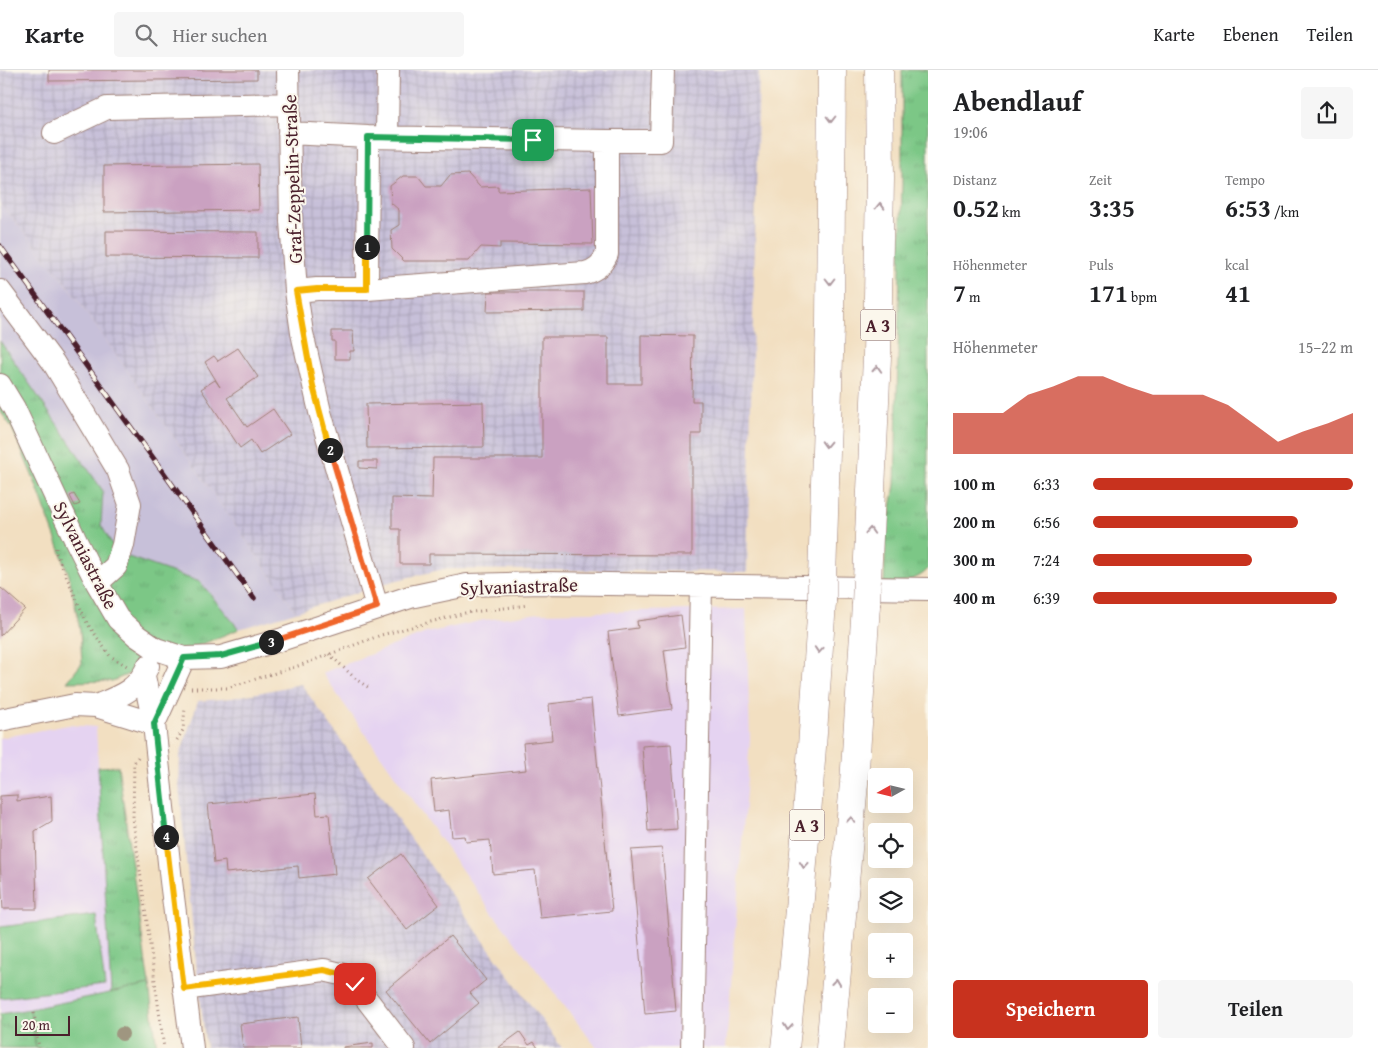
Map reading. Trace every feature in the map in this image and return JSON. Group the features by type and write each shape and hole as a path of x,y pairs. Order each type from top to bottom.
{"highway":[{"name":"A 3","path":"830,1048 851,812 844,590 830,325 832,70"},
{"name":"A 3","path":"785,1048 806,834 844,590 878,347 879,70"}],"street":[{"name":"Graf-Zeppelin-Straße","path":"288,70 291,221 296,291 302,332 320,412 377,607"},
{"path":"367,289 377,137 388,70"},
{"path":"289,133 377,137 607,142 661,141 663,70"},
{"path":"54,133 107,108 289,104"},
{"path":"296,291 367,289 594,271 603,262 607,254 607,142"},
{"path":"0,291 53,362 118,470 130,504 123,546 116,566 97,583"},
{"name":"Sylvaniastraße","path":"0,385 18,417 97,583 118,619 136,636 156,649 184,658 221,656 283,639 410,597 467,585 542,583 701,585 844,590 928,589"},
{"path":"692,1048 701,585"},
{"path":"96,706 124,694 136,686 144,676 156,649"},
{"path":"154,724 184,658"},
{"path":"144,676 154,724 192,1048"},
{"path":"0,720 75,705 96,706 154,724"},
{"path":"184,989 324,970 341,974 355,984 404,1048"}],"path":[{"path":"329,654 357,680 370,689"},
{"path":"34,1013 39,1048"}],"shaded area":[{"path":"0,70 759,70 747,572 444,569 393,581 296,612 65,282 0,203"},
{"path":"0,203 65,282 296,612 239,629 200,582 117,554 101,525 103,491 0,341"},
{"path":"746,609 750,739 726,1048 597,1048 491,911 322,673 426,633 484,620 540,613"},
{"path":"301,684 562,1048 206,1048 179,785 180,755 198,701 232,698"},
{"path":"68,725 96,727 111,993 15,1012 0,1013 0,738"}],"green space":[{"path":"902,70 928,70 928,569 914,579 884,583 886,539 895,484 902,183"},
{"path":"0,341 103,491 101,525 117,553 200,582 239,629 112,681 67,682 82,663 80,630 69,575 35,482 11,426 0,411"},
{"path":"118,766 149,985 111,993 98,767"},
{"path":"96,915 105,986 0,998 0,927"},
{"path":"149,985 157,1048 36,1048 30,1009"},
{"path":"30,1009 36,1048 0,1048 0,1014"}],"building":[{"path":"49,70 257,70 257,79 49,81"},
{"path":"258,164 259,210 104,212 104,166"},
{"path":"468,174 480,187 498,186 498,191 591,188 593,244 500,243 500,248 481,247 469,261 404,261 392,249 391,230 399,225 399,210 391,203 390,186 403,176 418,176 426,186 441,186 450,175"},
{"path":"106,231 258,232 258,258 106,257"},
{"path":"488,292 584,292 584,311 487,312"},
{"path":"332,331 353,331 354,351 350,351 350,359 335,359 335,341 332,341"},
{"path":"641,335 693,336 692,401 701,401 701,434 692,434 692,555 429,554 429,564 400,564 400,529 392,529 392,498 432,499 433,458 542,458 542,337 608,337 608,384 641,384"},
{"path":"238,348 258,377 227,398 247,427 273,409 290,434 260,454 251,440 240,448 201,389 215,380 220,387 205,362 214,356 218,361"},
{"path":"483,402 484,447 367,448 366,404"},
{"path":"359,461 377,461 377,469 359,468"},
{"path":"74,494 80,504 75,506 70,496"},
{"path":"0,589 25,609 0,636"},
{"path":"681,615 685,647 664,650 672,709 619,716 608,632 638,628 637,621"},
{"path":"591,699 612,911 540,918 535,870 493,874 490,840 466,842 465,836 452,837 449,810 434,812 431,780 526,770 523,743 552,740 549,704"},
{"path":"671,744 677,829 648,831 642,746"},
{"path":"315,794 317,815 329,814 335,874 299,878 298,866 226,873 225,861 214,863 208,804"},
{"path":"17,795 17,801 51,796 52,821 35,831 37,909 3,909 0,862 0,796"},
{"path":"662,848 676,1011 645,1014 631,850"},
{"path":"401,854 439,905 407,930 368,879"},
{"path":"450,936 486,980 470,993 479,1003 430,1044 386,990"},
{"path":"298,1017 301,1048 243,1048 240,1024"},
{"path":"520,1032 529,1045 534,1042 538,1048 498,1048"},
{"path":"373,1043 373,1048 343,1048 343,1047"}],"railway":[{"path":"0,246 254,598"}],"route":[{"path":"355,984 341,974 324,970 184,989 154,724 184,658 221,656 283,639 377,607 313,386 296,291 367,289 368,137 533,140"}]}
